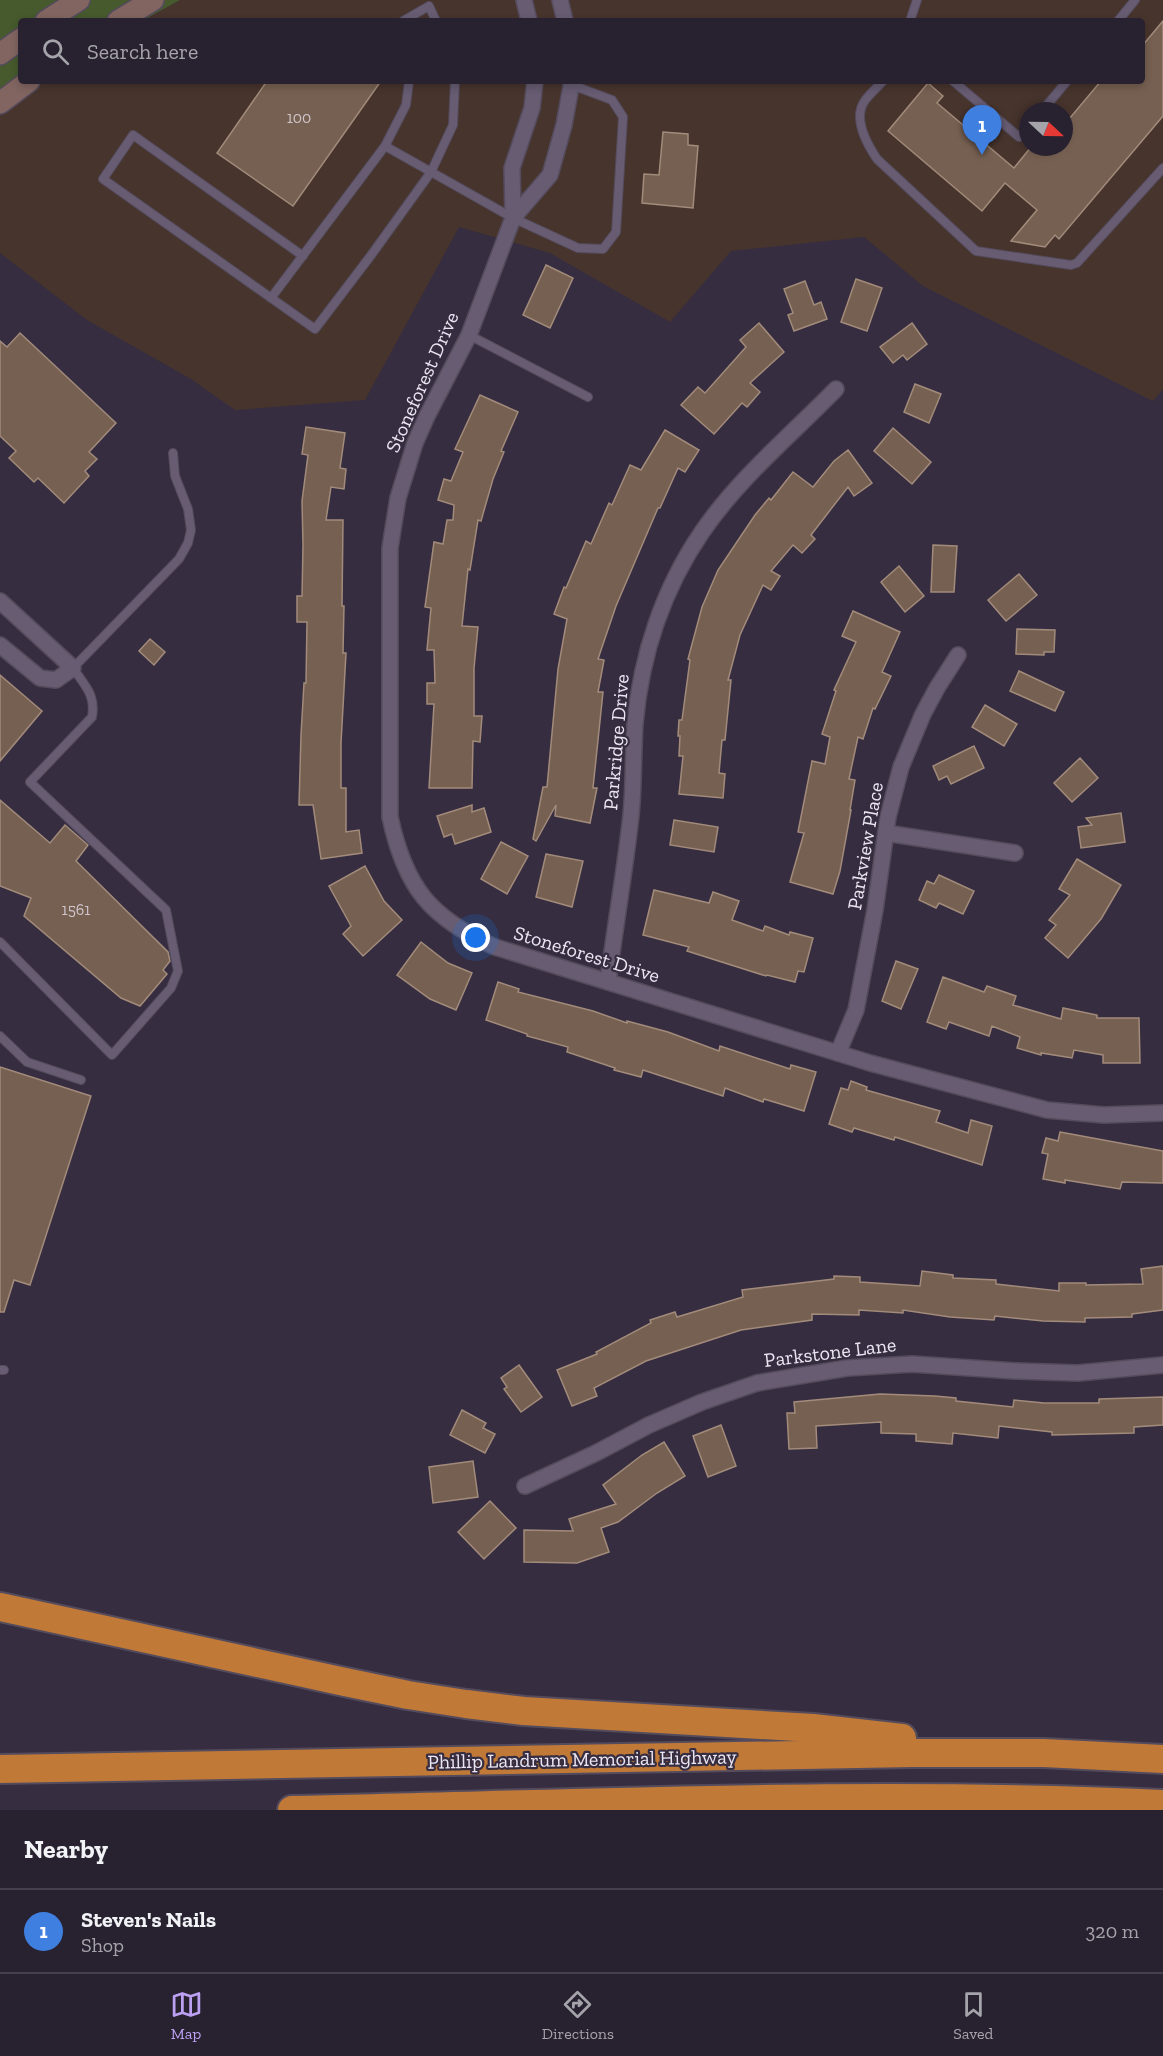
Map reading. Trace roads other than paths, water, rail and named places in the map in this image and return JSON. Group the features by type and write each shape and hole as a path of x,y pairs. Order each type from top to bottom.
{"highway":[{"path":"0,1607 355,1684 466,1704 524,1711 813,1728 1044,1753"},
{"name":"Phillip Landrum Memorial Highway","path":"0,1769 783,1755 1044,1753 1163,1759"},
{"path":"292,1810 784,1799 1060,1799 1163,1804"}],"main road":[{"path":"51,18 79,0"},
{"path":"123,18 153,0"},
{"path":"0,54 18,41"},
{"path":"0,103 24,84"}],"street":[{"path":"524,0 528,18"},
{"path":"560,0 564,18"},
{"name":"Stoneforest Drive","path":"513,218 512,168 532,108 535,84"},
{"name":"Stoneforest Drive","path":"572,84 550,175 513,218 469,335 427,416 398,498 390,548 390,817 407,872 422,896 442,917 466,934 495,947 838,1053 1047,1110 1104,1115 1163,1113"},
{"name":"Parkridge Drive","path":"608,982 632,812 638,693 651,637 661,610 686,558 718,510 756,467 836,390"},
{"path":"0,601 73,668 56,680 40,678 0,645"},
{"name":"Parkview Place","path":"838,1053 856,1010 875,910 886,833 902,767 911,740 936,688 958,655"},
{"path":"886,833 1015,853"},
{"name":"Parkstone Lane","path":"525,1486 649,1425 702,1402 757,1383 847,1368 912,1364 1078,1373 1163,1365"}],"lane":[{"path":"911,18 917,0"},
{"path":"1121,18 1136,0"},
{"path":"408,18 429,6 435,18"},
{"path":"271,298 386,146 406,105 409,84"},
{"path":"303,256 133,135 103,179 315,329 431,172 453,124 455,84"},
{"path":"386,146 513,218 578,248 603,249 616,232 623,117 612,100 574,84"},
{"path":"880,84 863,103 861,127 867,143 877,159 976,251 1071,265 1077,263 1163,168"},
{"path":"957,84 1019,137"},
{"path":"1050,102 1064,84"},
{"path":"469,335 588,397"},
{"path":"0,942 112,1055 171,988 178,971 166,910 30,782 92,717 93,696 73,668 179,559 188,543 191,530 188,509 175,477 172,453"},
{"path":"0,1036 27,1062 81,1080"}],"place":[{"name":"Steven's Nails","path":"982,155"}]}
